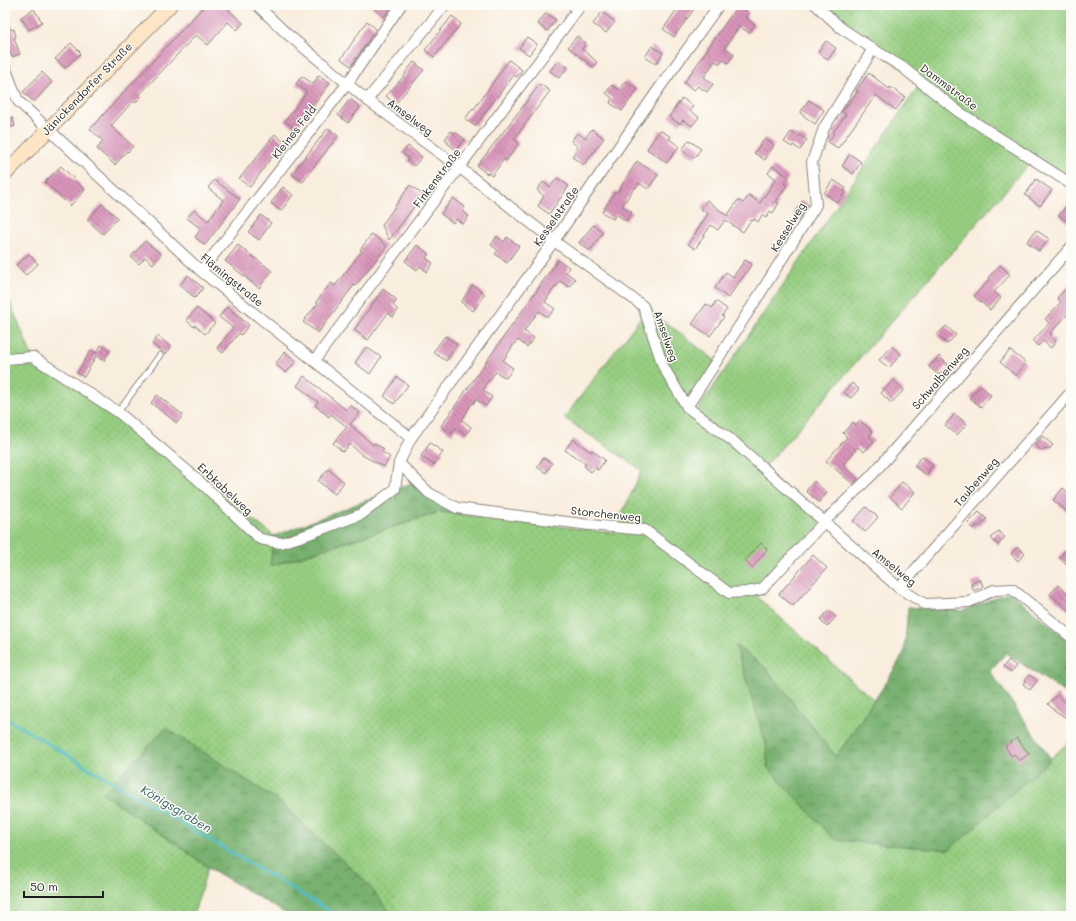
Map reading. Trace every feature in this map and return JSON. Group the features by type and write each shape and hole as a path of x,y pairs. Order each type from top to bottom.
{"main road":[{"name":"Jänickendorfer Straße","path":"5,174 170,5"}],"street":[{"name":"Amselweg","path":"257,5 286,33 367,100 643,306 663,366 687,406 734,442 898,588 925,604 969,602 994,590 1012,589 1071,637"},
{"name":"Kleines Feld","path":"201,271 347,84 401,5"},
{"path":"367,100 445,5"},
{"name":"Kesselstraße","path":"411,438 554,241 660,87 719,5"},
{"name":"Dammstraße","path":"816,5 841,28 902,67 959,112 1071,184"},
{"name":"Finkenstraße","path":"314,361 460,168 576,7"},
{"name":"Kesselweg","path":"687,406 816,205 812,162 824,128 873,49"},
{"name":"Flämingstraße","path":"5,67 18,101 201,271 411,438"},
{"name":"Schwalbenweg","path":"824,522 872,475 1071,246"},
{"name":"Erbkabelweg","path":"5,359 33,357 118,412 196,478 260,539 281,543 362,514 395,489 399,463 411,438"},
{"name":"Taubenweg","path":"898,588 1071,392"},
{"name":"Storchenweg","path":"399,463 429,493 457,508 590,525 645,530 729,593 748,592 762,589 824,522"}],"lane":[{"path":"118,412 160,355"}],"green space":[{"path":"820,5 1071,5 1071,183 1034,158 763,469 822,521 757,597 874,700 836,757 766,668 736,647 767,744 768,768 949,850 1071,740 1071,916 392,916 367,883 276,799 103,793 208,867 193,916 5,916 5,293 34,361 120,416 274,536 271,566 440,512 613,533 642,470 564,418 648,308 717,362 692,406 697,411 922,81 873,49"},
{"path":"419,480 461,514 440,512 270,566 274,536"},
{"path":"1010,592 1071,643 1071,697 1006,653 990,671 1051,759 949,850 835,840 768,768 766,744 736,646 766,668 836,757 884,686 904,653 908,607 962,611"},
{"path":"166,728 276,799 367,883 393,916 290,916 208,867 103,793"}],"building":[{"path":"205,5 233,5 229,10 243,23 237,30 228,22 208,45 196,35 139,95 141,97 135,103 133,101 111,126 133,146 115,165 97,149 103,141 90,129"},
{"path":"370,5 392,5 384,17"},
{"path":"680,5 697,5 674,37 663,29"},
{"path":"738,5 749,13 746,18 755,24 749,33 739,26 725,48 734,54 728,63 723,59 720,64 715,61 704,77 713,84 707,92 698,86 694,90 684,83"},
{"path":"34,9 42,22 29,30 21,17"},
{"path":"602,12 615,22 606,33 593,24"},
{"path":"546,13 556,20 547,31 538,24"},
{"path":"452,16 461,24 434,57 425,50"},
{"path":"5,17 11,30 14,29 16,37 14,38 20,54 12,57 5,41"},
{"path":"367,21 376,29 351,66 341,59"},
{"path":"577,36 586,43 582,49 597,62 593,67 568,47"},
{"path":"527,37 537,44 529,55 519,48"},
{"path":"826,41 836,48 828,60 818,52"},
{"path":"71,43 81,53 65,68 55,59"},
{"path":"652,46 663,53 656,64 645,57"},
{"path":"509,60 522,70 517,77 514,75 475,126 465,119 473,108 474,109"},
{"path":"558,60 568,67 559,78 550,71"},
{"path":"414,62 424,70 395,104 386,96 406,74 405,73"},
{"path":"42,72 52,82 34,102 23,92"},
{"path":"869,73 889,89 890,87 905,97 896,110 876,95 838,148 828,142 846,114 842,112 858,91 856,90"},
{"path":"319,75 330,83 296,129 285,121 307,92 296,84 302,76 313,84"},
{"path":"625,81 638,89 622,111 610,103 612,98 606,93 612,85 619,90"},
{"path":"540,84 550,91 514,139 519,143 506,161 504,159 492,176 488,173 487,174 477,166"},
{"path":"682,98 693,106 690,111 699,117 692,126 683,120 680,124 669,117"},
{"path":"350,99 360,107 348,123 338,115"},
{"path":"809,100 824,110 815,124 800,113"},
{"path":"12,117 15,126 5,129 5,120"},
{"path":"328,128 338,136 303,182 292,174"},
{"path":"592,129 604,138 584,165 572,157 578,147 571,141 577,133 585,138"},
{"path":"660,130 671,137 669,139 679,146 667,163 647,149"},
{"path":"451,131 465,139 456,150 447,143 448,141 445,139"},
{"path":"791,132 799,137 800,135 807,140 800,150 793,145 792,147 784,142"},
{"path":"275,134 284,142 250,187 239,179"},
{"path":"765,138 774,145 765,160 754,153"},
{"path":"689,140 701,149 694,158 682,150"},
{"path":"408,146 422,157 414,166 407,161 409,159 402,153"},
{"path":"850,154 861,162 853,174 842,166"},
{"path":"637,161 658,175 648,189 639,183 636,188 635,187 622,206 632,212 626,221 616,214 613,219 602,212 615,192 617,193"},
{"path":"61,166 85,190 70,206 45,182"},
{"path":"773,166 789,177 784,184 787,185 776,202 779,203 773,213 770,211 766,218 762,215 758,222 754,219 753,221 751,220 743,232 725,220 718,230 711,225 695,249 688,244 708,214 701,209 707,200 727,216 738,200 743,203 749,195 760,203 776,179 768,173"},
{"path":"557,178 569,186 549,214 538,206 544,196 537,190 543,182 550,187"},
{"path":"1036,179 1052,190 1040,206 1025,195"},
{"path":"214,180 240,199 205,245 195,237 201,229 187,218 194,210 208,221 223,200 208,188"},
{"path":"833,180 846,188 838,203 824,193"},
{"path":"410,185 423,195 389,240 382,225"},
{"path":"283,187 293,195 281,211 271,203"},
{"path":"453,198 465,207 462,211 469,216 463,224 456,219 453,223 441,214"},
{"path":"1071,200 1071,225 1059,215"},
{"path":"802,201 808,205 801,217 794,213"},
{"path":"102,204 118,218 103,234 87,220"},
{"path":"261,215 271,223 259,240 248,232"},
{"path":"593,225 603,232 590,251 579,243"},
{"path":"1036,230 1049,239 1039,251 1027,242"},
{"path":"372,234 387,246 355,286 354,285 318,333 303,322 331,283 335,286 362,251 360,250"},
{"path":"497,236 504,242 507,237 519,246 507,263 495,254 498,250 491,245"},
{"path":"145,241 161,254 153,264 145,257 139,264 131,257"},
{"path":"238,245 272,271 259,288 225,261"},
{"path":"417,245 429,254 426,258 433,263 427,272 420,266 417,270 405,261"},
{"path":"29,254 38,264 26,275 16,265"},
{"path":"558,260 569,267 566,272 575,279 569,287 560,281 552,291 545,302 555,309 548,317 539,311 535,316 524,331 534,338 527,347 518,340 514,344 503,361 513,368 506,378 496,372 485,385 486,386 483,390 492,397 486,406 476,399 473,404 472,403 462,420 471,427 466,435 455,428 452,434 441,426"},
{"path":"745,260 752,264 728,298 715,288 726,272 733,277"},
{"path":"1000,265 1010,275 994,292 1001,298 990,310 974,296 990,279 988,278"},
{"path":"188,275 203,288 195,298 180,285"},
{"path":"1071,283 1071,311 1050,333 1052,334 1050,336 1056,341 1051,348 1043,341 1038,346 1033,341 1049,323 1045,319 1061,302 1057,298"},
{"path":"473,285 485,294 473,311 461,302"},
{"path":"383,289 397,300 393,305 398,310 393,317 388,313 368,340 354,330"},
{"path":"716,301 727,309 722,316 724,317 710,336 692,324 706,304 712,308"},
{"path":"227,307 249,325 241,335 239,333 223,353 217,348 233,328 219,317"},
{"path":"197,308 215,323 205,334 195,325 194,327 186,320"},
{"path":"946,326 956,335 947,344 937,335"},
{"path":"158,336 171,347 165,354 152,344"},
{"path":"445,336 457,344 446,361 433,352"},
{"path":"101,345 110,350 104,361 96,356 84,377 77,373 91,350 96,353"},
{"path":"891,346 901,354 889,368 879,360"},
{"path":"366,347 381,357 370,374 355,363"},
{"path":"1010,350 1026,363 1016,376 1000,362"},
{"path":"285,352 296,361 286,373 275,364"},
{"path":"939,356 948,365 939,375 929,367"},
{"path":"304,376 346,410 350,405 360,413 350,424 373,445 374,443 384,449 382,452 390,457 384,467 362,455 350,444 343,452 333,443 347,427 331,414 329,417 315,405 318,402 297,386"},
{"path":"397,377 408,385 394,404 384,396"},
{"path":"893,380 904,390 891,403 881,393"},
{"path":"852,383 859,389 851,398 844,392"},
{"path":"980,385 991,395 981,407 970,398"},
{"path":"157,395 183,415 177,423 151,403"},
{"path":"955,414 967,424 957,435 945,425"},
{"path":"860,421 873,432 869,436 874,441 864,452 858,447 843,465 858,479 853,484 826,461 847,437 843,433 853,422 856,425"},
{"path":"1042,436 1053,445 1049,449 1041,450 1035,445"},
{"path":"573,439 591,452 592,450 605,460 598,470 595,468 591,472 584,466 586,464 565,450"},
{"path":"430,443 443,452 434,465 421,456"},
{"path":"922,456 933,465 926,475 914,466"},
{"path":"543,458 552,463 546,473 537,467"},
{"path":"328,469 344,482 335,494 318,481"},
{"path":"814,481 827,493 819,502 806,491"},
{"path":"902,482 915,492 902,508 890,497"},
{"path":"1063,488 1071,495 1071,505 1066,511 1053,500"},
{"path":"866,507 878,517 865,532 853,521"},
{"path":"979,512 987,519 979,527 977,525 974,529 968,523"},
{"path":"998,531 1005,537 998,545 991,538"},
{"path":"761,543 767,549 752,568 745,561"},
{"path":"1018,547 1025,554 1018,561 1011,554"},
{"path":"1065,550 1071,555 1066,564 1059,558"},
{"path":"813,555 827,568 793,606 779,594"},
{"path":"980,579 983,586 974,591 971,584"},
{"path":"1058,585 1071,597 1071,613 1050,594"},
{"path":"829,610 836,617 827,627 820,620"},
{"path":"1009,660 1016,666 1011,673 1003,667"},
{"path":"1029,675 1037,681 1030,690 1023,684"},
{"path":"1057,695 1071,708 1071,721 1054,710 1048,704"},
{"path":"1017,738 1029,754 1019,761 1014,754 1011,756 1005,746"}],"waterway":[{"name":"Königsgraben","path":"5,718 338,916"}]}
